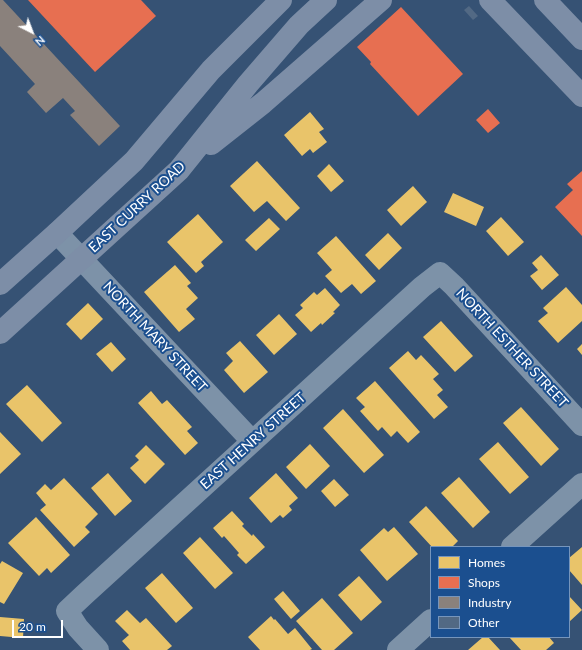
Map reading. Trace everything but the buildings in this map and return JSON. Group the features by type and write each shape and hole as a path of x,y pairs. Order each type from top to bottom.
{"main road":[{"path":"0,284 134,161 211,70 281,0"},
{"name":"EAST CURRY ROAD","path":"0,333 179,170 248,84 299,25 326,0"},
{"path":"179,170 263,103 381,0"},
{"path":"490,0 582,96"},
{"path":"546,0 582,39"}],"street":[{"name":"NORTH MARY STREET","path":"57,233 252,441"},
{"name":"EAST HENRY STREET","path":"98,650 78,628 67,611 422,287 440,274"},
{"name":"NORTH ESTHER STREET","path":"440,274 454,286 582,425"},
{"path":"513,546 582,484"},
{"path":"398,650 430,621"}]}
